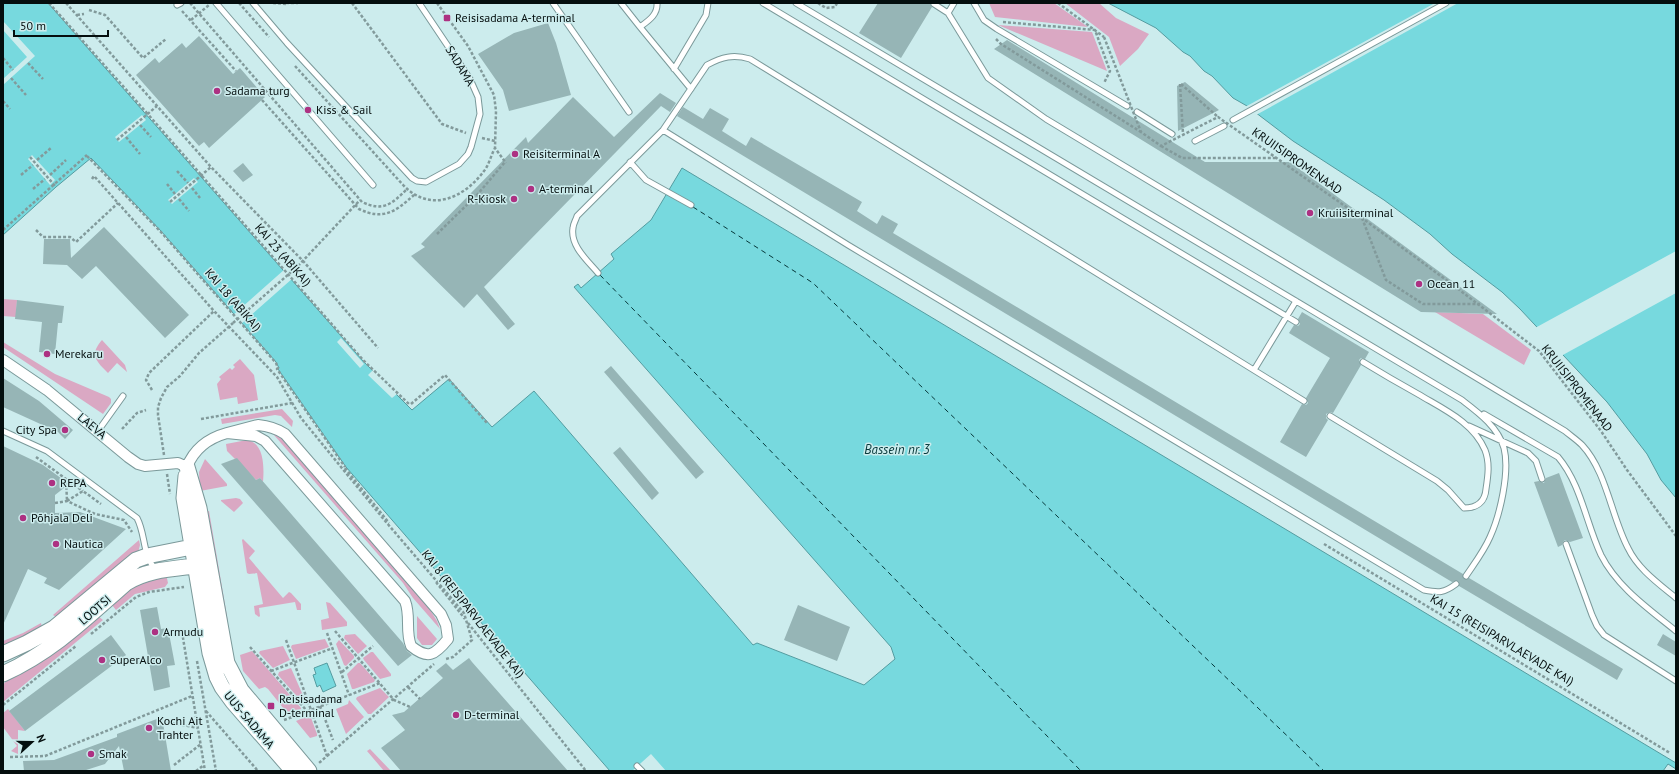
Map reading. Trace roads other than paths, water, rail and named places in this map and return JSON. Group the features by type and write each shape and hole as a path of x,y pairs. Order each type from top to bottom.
{"street":[{"name":"LAEVA","path":"3,360 47,390 138,464 145,466 178,463 187,467"},
{"path":"187,467 196,450 220,435 227,433 258,425 277,428 285,434 441,614 448,634 448,639 444,644 435,652 428,655 420,653 411,646 408,632 408,610 405,601 265,441 251,435 227,433"},
{"name":"UUS-SADAMA","path":"187,467 184,498 195,566 202,598 210,653 217,678 233,702 293,771"},
{"name":"UUS-SADAMA","path":"187,467 196,496 218,630 227,663 241,690 314,767"},
{"name":"LOOTSI","path":"3,654 54,628 136,560 147,556 192,547"},
{"path":"192,547 206,554 195,566"},
{"name":"LOOTSI","path":"3,674 26,663 61,640 126,583 142,575 157,571 195,566"}],"lane":[{"path":"216,3 373,185"},
{"path":"253,3 384,148"},
{"name":"SADAMA","path":"253,3 292,48 412,178 417,181 426,182 459,164 468,154 475,136 480,114 478,97 463,67 419,3"},
{"path":"553,3 629,112"},
{"path":"621,3 691,89"},
{"path":"640,27 652,18 658,9 657,3"},
{"path":"674,69 706,15 708,3"},
{"path":"763,3 1296,322"},
{"path":"796,3 1473,408 1558,457 1567,467 1574,481 1601,554 1609,568 1619,582 1676,631"},
{"path":"948,13 954,3"},
{"path":"974,3 984,20 1127,106"},
{"path":"1233,120 1446,3"},
{"path":"934,4 948,13 988,78 1046,118 1565,431 1582,445 1596,466 1627,547 1635,560 1649,575 1676,598"},
{"path":"598,273 581,254 574,241 572,228 577,216 663,130 707,65 718,59 729,56 740,56 750,59 1304,401"},
{"path":"1137,112 1172,134"},
{"path":"1195,141 1224,126"},
{"path":"663,130 848,245 1424,590 1438,593 1448,590 1456,584"},
{"path":"630,162 646,180 691,205"},
{"path":"1254,370 1296,301"},
{"path":"1363,362 1451,414 1465,424 1528,453 1536,461 1542,480"},
{"path":"98,431 123,396"},
{"path":"1466,576 1490,537 1498,514 1505,476 1504,447 1493,427 1473,408"},
{"path":"1330,416 1437,480 1464,508 1472,508 1480,504 1486,494 1488,460 1481,442 1465,424"},
{"path":"3,431 47,451 137,518 140,524 150,564 157,571"},
{"path":"1566,544 1597,626 1604,634 1676,681"},
{"path":"202,598 206,603 210,617"},
{"path":"638,766 642,771"}],"water":[{"name":"Bassein nr. 3","path":"3,3 48,3 363,361 412,410 449,379 492,427 534,391 753,645 757,643 864,685 895,659 891,647 574,287 578,284 581,288 614,259 611,254 651,220 682,168 1676,763 1676,769 1668,764 1663,771 610,771 346,467 278,369 279,368 276,362 161,231 91,158 56,187 3,235"},
{"path":"1108,3 1676,3 1676,498 1661,480 1647,454 1607,402 1520,309 1502,292 1452,254 1430,234 1384,200 1293,141 1247,106 1233,98 1190,56 1183,52 1156,28"},
{"path":"327,663 336,686 323,692 320,685 317,687 313,675 316,674 314,668"}],"place":[{"name":"Reisisadama A-terminal","path":"447,18"},
{"name":"Sadama turg","path":"217,91"},
{"name":"Kiss & Sail","path":"308,110"},
{"name":"Reisiterminal A","path":"515,154"},
{"name":"A-terminal","path":"531,189"},
{"name":"R-Kiosk","path":"514,199"},
{"name":"Kruiisiterminal","path":"1310,213"},
{"name":"Ocean 11","path":"1419,284"},
{"name":"Merekaru","path":"47,354"},
{"name":"City Spa","path":"65,430"},
{"name":"REPA","path":"52,483"},
{"name":"Põhjala Deli","path":"23,518"},
{"name":"Nautica","path":"56,544"},
{"name":"Armudu","path":"155,632"},
{"name":"SuperAlco","path":"102,660"},
{"name":"Reisisadama D-terminal","path":"271,706"},
{"name":"D-terminal","path":"456,715"},
{"name":"Kochi Ait Trahter","path":"149,728"},
{"name":"Smak","path":"91,754"}]}
